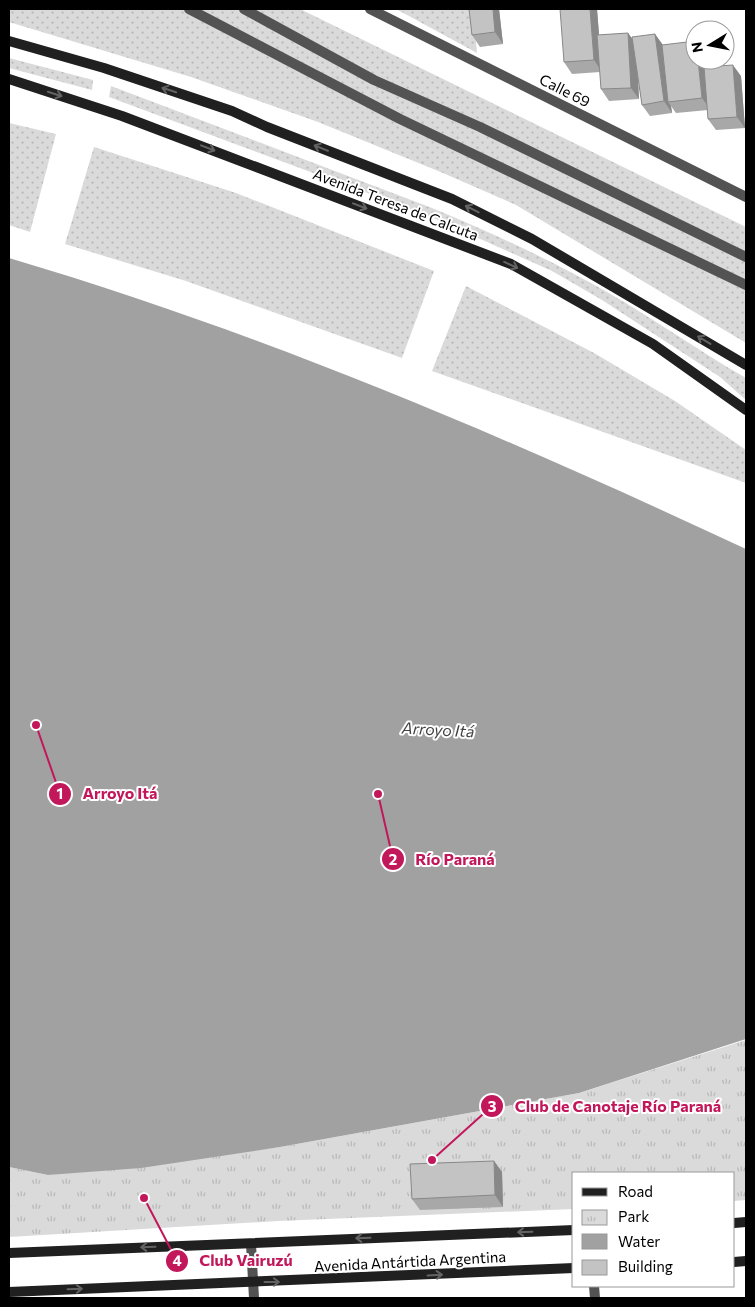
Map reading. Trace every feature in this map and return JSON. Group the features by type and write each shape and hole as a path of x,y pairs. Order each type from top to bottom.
{"main road":[{"name":"Avenida Teresa de Calcuta","path":"9,41 104,68 232,111 286,135 452,199 532,239 746,365"},
{"name":"Avenida Teresa de Calcuta","path":"9,79 122,116 511,264 653,344 746,410"},
{"name":"Avenida Antártida Argentina","path":"9,1253 572,1230"},
{"name":"Avenida Antártida Argentina","path":"9,1292 572,1268"}],"street":[{"path":"189,9 400,120 746,285"},
{"path":"244,9 374,80 480,127 746,257"},
{"name":"Calle 69","path":"370,9 746,197"},
{"path":"251,1244 254,1298"}],"green space":[{"path":"9,9 300,9 746,227 746,343 516,205 318,122 191,77 9,22"},
{"path":"396,9 473,10 477,53"},
{"path":"9,58 93,80 92,90 9,68"},
{"path":"111,86 432,208 543,258 625,302 746,378 746,400 720,377 602,300 552,271 429,216 109,97"},
{"path":"9,123 56,134 30,232 9,225"},
{"path":"94,147 236,193 434,271 402,358 186,281 65,244"},
{"path":"466,286 594,353 675,401 746,450 746,483 432,371"},
{"path":"746,1040 746,1200 735,1201 735,1172 572,1172 572,1209 278,1221 9,1237 9,1167 48,1175 280,1147 579,1093"}],"water":[{"path":"9,258 104,287 198,319 383,390 474,427 746,549 746,1039 579,1093 280,1147 141,1168 48,1175 9,1167"}],"building":[{"path":"469,9 493,9 495,32 472,35"},
{"path":"560,9 590,9 594,60 564,62"},
{"path":"628,33 631,88 601,89 597,35"},
{"path":"655,34 664,101 642,105 632,37"},
{"path":"685,42 685,70 699,70 702,98 668,102 662,45"},
{"path":"704,70 733,70 737,117 708,119"},
{"path":"494,1161 495,1195 412,1199 410,1164"}],"place":[{"name":"Arroyo Itá","path":"36,725"},
{"name":"Río Paraná","path":"378,794"},
{"name":"Club de Canotaje Río Paraná","path":"432,1160"},
{"name":"Club Vairuzú","path":"144,1198"}]}
